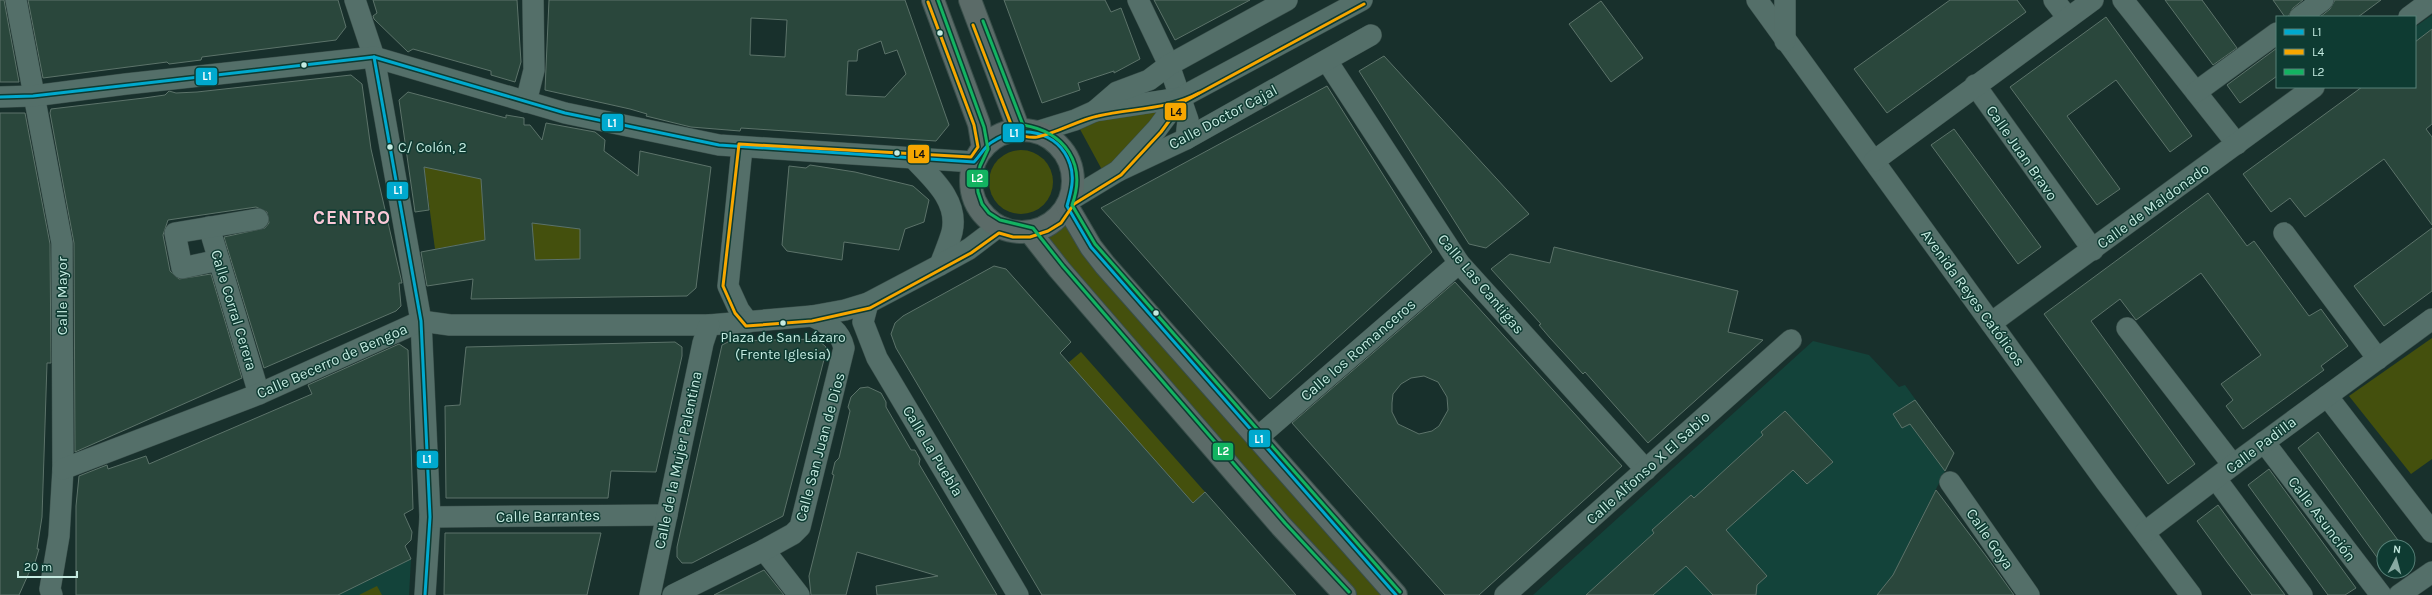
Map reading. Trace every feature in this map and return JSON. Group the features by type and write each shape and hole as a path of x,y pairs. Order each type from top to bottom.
{"main road":[{"path":"933,0 978,124 979,155"},
{"path":"970,0 1027,131"},
{"path":"1027,131 1049,138 1060,147 1068,158 1073,172 1073,186 1068,203 1051,223 1030,232 1014,232 998,227 986,218 977,206 972,192 971,177 979,155 993,138 1006,133 1027,131"},
{"path":"1068,203 1091,248 1104,265 1396,595"},
{"path":"1030,232 1059,270 1281,526 1345,595"}],"street":[{"name":"Calle Mayor","path":"16,0 62,243 63,469 59,536 49,593"},
{"path":"355,0 374,57 421,321 430,517 425,595"},
{"path":"526,102 534,70 533,0"},
{"path":"1138,0 1169,65 1188,120 1186,139"},
{"path":"1095,111 1117,92 1149,80 1169,65 1287,0"},
{"name":"Avenida Reyes Católicos","path":"1757,0 1785,41 2191,595"},
{"path":"1785,0 1785,41"},
{"path":"2054,0 2068,18"},
{"path":"1874,161 1975,85 2093,0"},
{"path":"2123,0 2236,144"},
{"path":"2301,16 2323,0"},
{"path":"2410,16 2432,0"},
{"path":"1027,131 1075,120 1095,111 1180,98 1359,2"},
{"path":"2196,92 2276,34"},
{"name":"Calle Doctor Cajal","path":"1068,203 1118,171 1186,139 1371,35"},
{"path":"0,97 33,96 126,84 374,57 526,102 609,123 742,148 914,159 979,155"},
{"name":"Calle Las Cantigas","path":"1327,61 1459,263 1646,470"},
{"name":"Calle Juan Bravo","path":"1975,85 2069,220 2093,250"},
{"name":"Calle de Maldonado","path":"1991,323 2093,250 2313,88"},
{"name":"Calle Doctor Cajal","path":"1118,171 1157,129 1180,98"},
{"path":"742,148 728,281 731,297 748,322"},
{"path":"914,159 944,192 950,207 952,232 940,264"},
{"path":"219,260 182,268 175,233 258,219"},
{"name":"Calle Corral Cerera","path":"209,227 259,394"},
{"name":"Calle Becerro de Bengoa","path":"63,469 259,394 421,321 450,325 709,325 812,316 868,303 969,248 998,227"},
{"path":"2284,233 2378,359"},
{"name":"Calle los Romanceros","path":"1257,438 1459,263"},
{"name":"Calle La Puebla","path":"868,303 862,322 881,364 1018,595"},
{"name":"Calle San Juan de Dios","path":"673,595 764,550 793,534 800,527 842,365 844,348 842,338 834,328 812,316"},
{"name":"Calle Padilla","path":"2145,532 2233,465 2432,319"},
{"name":"Calle de la Mujer Palentina","path":"650,595 702,343 709,325"},
{"path":"2127,328 2233,465"},
{"name":"Calle Alfonso X El Sabio","path":"1505,595 1792,340"},
{"path":"842,365 850,360 860,357 881,364"},
{"path":"2327,396 2432,532"},
{"name":"Calle Asunción","path":"2264,442 2381,595"},
{"path":"2216,478 2302,595"},
{"name":"Calle Goya","path":"1950,482 2029,595"},
{"name":"Calle Barrantes","path":"430,517 666,515"},
{"path":"764,550 799,595"},
{"path":"2399,595 2432,572"}],"shaded area":[{"path":"2432,15 2432,88 2416,64 2416,26"},
{"path":"1813,341 1869,355 1899,387 1905,385 1954,453 1893,575 1877,595 1533,595"},
{"path":"413,507 413,509 404,514 412,532 411,540 404,544 411,559 409,595 264,595 358,535"}],"green space":[{"path":"1180,98 1107,179 1075,120"},
{"path":"1021,150 1039,156 1047,164 1053,182 1047,200 1039,208 1021,214 1003,208 995,200 989,182 995,164 1003,156"},
{"path":"424,167 481,179 485,240 435,249"},
{"path":"1067,206 1396,595 1345,595 1030,232 1041,228 1050,222"},
{"path":"532,223 580,229 580,259 535,260"},
{"path":"2432,338 2432,459 2411,474 2349,396"},
{"path":"1081,352 1205,492 1193,503 1068,363"},
{"path":"377,586 382,595 359,595"}],"building":[{"path":"0,0 4,0 19,82 0,82"},
{"path":"28,0 338,0 346,27 336,40 202,57 201,60 169,64 167,62 43,78"},
{"path":"373,0 517,0 521,62 515,82 491,75 491,71 413,49 408,52 374,19 373,16 377,13"},
{"path":"549,0 905,0 949,125 936,141 741,128 740,131 691,127 646,116 647,114 630,109 545,90","holes":["751,18 787,20 785,57 750,55","881,41 885,54 897,50 906,74 885,97 846,95 848,61 857,61 858,50"]},
{"path":"1004,0 1105,0 1111,12 1121,8 1140,59 1114,73 1114,71 1078,83 1080,90 1042,103"},
{"path":"1154,0 1250,0 1175,40"},
{"path":"1950,0 2017,0 2026,12 1887,113 1854,69"},
{"path":"2165,0 2202,0 2237,48 2213,65"},
{"path":"2273,0 2303,0 2293,8 2289,16 2284,16"},
{"path":"2335,0 2381,0 2359,16 2321,16 2330,9"},
{"path":"1601,1 1643,58 1611,82 1569,24"},
{"path":"2106,17 2192,136 2170,152 2116,80 2067,116 2120,189 2097,205 2010,87"},
{"path":"2432,29 2432,124 2426,129 2432,137 2432,225 2384,159 2305,217 2290,198 2271,212 2243,174 2361,88 2416,88 2416,41"},
{"path":"2276,49 2276,77 2240,103 2227,85"},
{"path":"1384,56 1529,214 1486,248 1469,244 1359,71"},
{"path":"351,75 362,84 371,149 402,283 399,283 401,306 396,311 264,368 224,237 265,228 269,223 267,212 256,207 168,220 163,235 170,271 179,279 211,274 242,378 75,452 74,243 50,113 51,109 165,95 169,91 176,93 197,92"},
{"path":"1327,86 1432,252 1270,399 1101,208"},
{"path":"408,92 506,118 506,115 524,118 524,125 530,125 542,140 546,123 595,132 605,140 604,151 638,176 640,151 711,167 696,288 687,296 471,299 473,279 427,286 421,252 485,240 481,179 424,167 429,210 415,212 399,100","holes":["532,223 580,229 580,259 535,260"]},
{"path":"0,113 25,113 50,244 51,363 47,363 42,517 37,549 39,549 34,566 32,566 19,595 0,595"},
{"path":"1954,129 2041,247 2018,264 1931,145"},
{"path":"810,165 855,172 913,186 929,200 924,222 905,229 899,250 844,242 842,260 787,251 782,245 789,166 806,168"},
{"path":"2208,193 2247,246 2254,241 2309,316 2321,309 2348,346 2321,366 2324,370 2243,429 2226,406 2233,400 2221,384 2261,355 2201,273 2136,320 2120,299 2091,321 2195,464 2168,484 2044,314"},
{"path":"2432,228 2432,291 2384,326 2354,286"},
{"path":"1554,247 1738,291 1728,332 1763,340 1648,443 1585,372 1583,374 1550,338 1539,325 1541,324 1491,269 1510,254 1550,263"},
{"path":"994,266 1006,269 1071,342 1060,353 1193,503 1205,492 1296,595 1042,595 896,348 891,334 895,323 903,316"},
{"path":"1455,282 1622,466 1479,595 1445,595 1292,423","holes":["1424,376 1438,382 1447,397 1448,410 1439,426 1432,431 1419,434 1398,424 1392,412 1392,403 1393,394 1401,384 1411,378"]},
{"path":"817,339 826,347 826,352 783,516 692,563 682,563 677,557 677,547 722,345 730,341"},
{"path":"675,342 682,347 682,356 656,472 611,471 608,498 446,498 445,406 460,405 466,347"},
{"path":"399,344 408,350 413,509 404,514 412,532 411,540 405,546 411,559 338,595 76,595 76,506 79,476 107,465 108,469 146,456 149,464 312,394 308,385"},
{"path":"868,387 881,393 886,402 886,407 911,450 915,450 920,459 919,464 997,595 877,595 876,586 938,576 857,552 846,595 811,595 809,576 834,475 832,474 835,462 839,458 850,411 848,407 851,397 860,388"},
{"path":"1915,400 1954,453 1945,471 1910,424 1902,428 1893,414"},
{"path":"1785,411 1833,462 1807,484 1793,470 1726,530 1767,576 1757,585 1756,595 1713,595 1686,566 1653,595 1586,595 1654,533 1652,530 1691,495 1694,498 1763,435 1761,432"},
{"path":"2318,432 2397,539 2376,539 2376,556 2298,448"},
{"path":"2269,469 2356,588 2345,595 2328,595 2248,485"},
{"path":"1936,490 2014,595 1877,595 1893,575"},
{"path":"2218,505 2285,595 2252,595 2227,562 2197,521"},
{"path":"445,533 601,533 587,595 444,595"},
{"path":"764,570 784,595 714,595"}],"transit line":[{"name":"L2","path":"938,0 984,127 988,149 980,166 977,180 978,192 982,204 989,213 1000,220 1033,228 1063,266 1285,523 1349,592"},
{"name":"L4","path":"928,2 974,125 978,147 971,157 739,144 723,286 735,313 746,326 812,321 870,308 971,253 999,233 1013,237 1030,237 1048,231 1061,223 1074,204 1121,175 1161,132 1183,102 1364,4"},
{"name":"L2","path":"983,21 1023,125 1038,129 1050,135 1061,143 1069,152 1077,176 1076,190 1072,205 1095,244 1400,592"},
{"name":"L4","path":"973,25 1014,132 1021,136 1037,137 1053,133 1090,118 1111,113 1162,106 1187,99 1199,93"},
{"name":"L1","path":"374,57 421,321 430,517 425,595"},
{"name":"L1","path":"0,97 33,96 374,57 565,113 719,145 974,162 989,144 1003,136 1026,132 1037,134 1048,138 1057,144 1065,153 1070,164 1072,174 1071,190 1067,206 1091,247 1396,595"}],"place":[{"name":"C/ Colón, 2","path":"390,147"},
{"name":"Plaza de San Lázaro (Frente Iglesia)","path":"783,323"}],"district":[{"name":"CENTRO","path":"352,217"}]}
